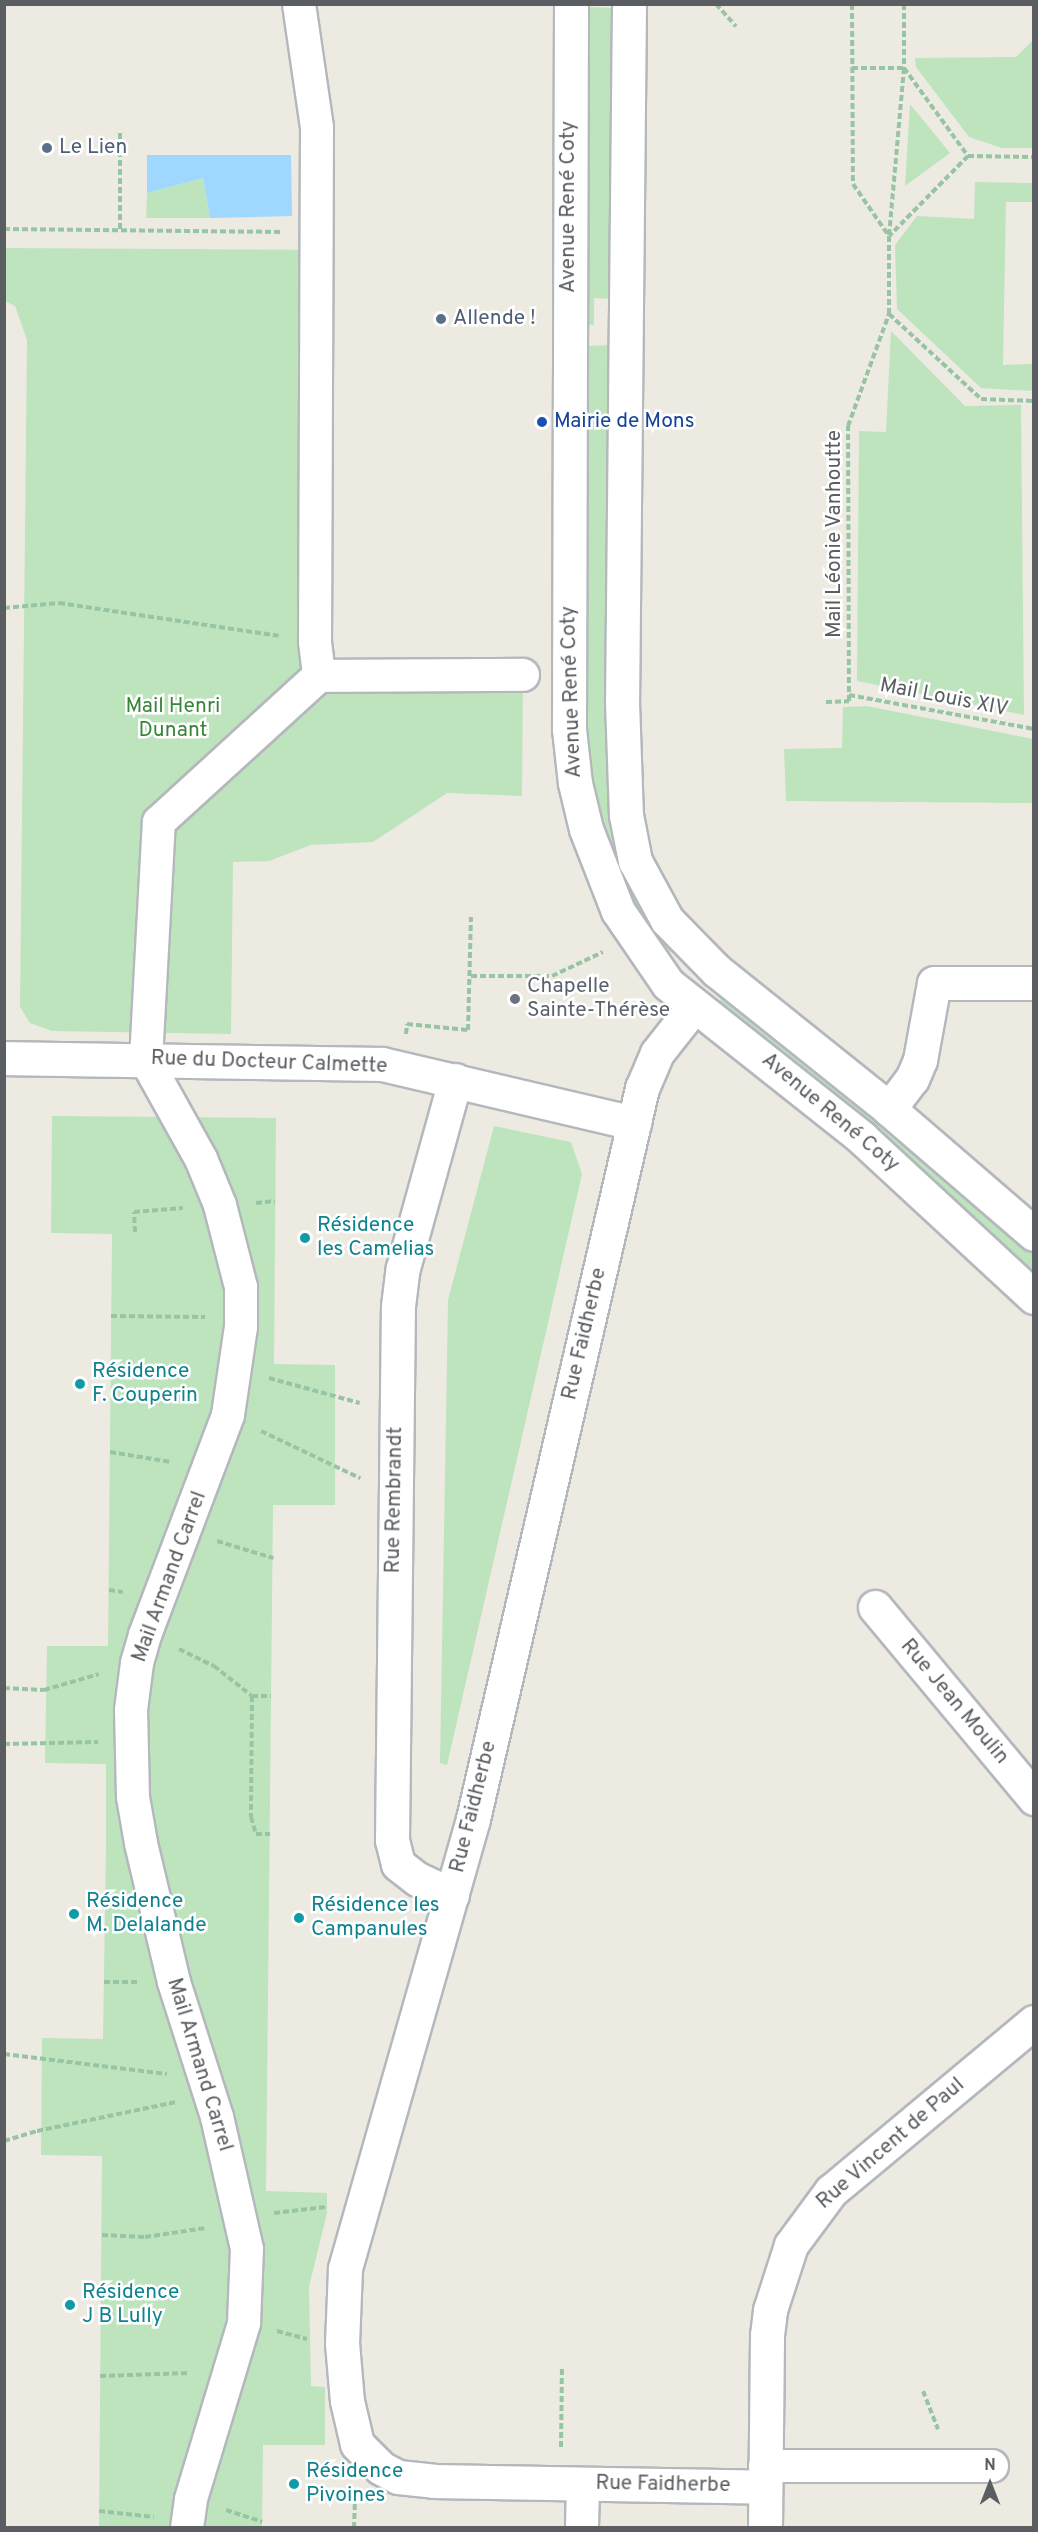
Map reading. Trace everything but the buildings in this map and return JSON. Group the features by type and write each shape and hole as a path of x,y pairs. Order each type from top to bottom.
{"street":[{"path":"299,4 317,127 319,232 315,642 319,676"},
{"name":"Avenue René Coty","path":"571,4 568,340 571,760 589,839 633,937 668,984 862,1138 1034,1297"},
{"name":"Avenue René Coty","path":"629,4 622,702 628,839 643,880 683,939 717,971 889,1109 1034,1234"},
{"path":"146,1060 159,822 319,676 523,675"},
{"path":"889,1109 912,1078 920,1060 934,983 1034,983"},
{"name":"Rue Faidherbe","path":"694,1006 647,1069 452,1895 345,2269 341,2308 347,2401 357,2444 381,2468 414,2480 572,2484 765,2477"},
{"name":"Rue du Docteur Calmette","path":"4,1058 400,1067 634,1123"},
{"name":"Mail Armand Carrel","path":"146,1060 201,1158 220,1205 241,1287 241,1317 236,1369 228,1415 210,1471 185,1530 141,1648 131,1739 133,1797 141,1843 174,1982 206,2086 247,2249 248,2286 244,2323 187,2526"},
{"name":"Rue Rembrandt","path":"452,1895 417,1879 399,1864 393,1853 394,1494 403,1268 455,1080"},
{"name":"Rue Jean Moulin","path":"875,1607 1034,1798"},
{"name":"Rue Vincent de Paul","path":"765,2528 768,2327 791,2245 831,2191 1034,2022"},
{"path":"765,2477 992,2466"},
{"path":"572,2484 582,2528"}],"path":[{"path":"716,4 736,26"},
{"path":"852,4 853,184 889,236 968,156 1034,157"},
{"name":"Mail Léonie Vanhoutte","path":"849,695 848,426 889,314 889,236 904,68 904,4"},
{"path":"852,68 904,68 968,156"},
{"path":"120,133 120,232"},
{"path":"4,229 120,232 319,232"},
{"path":"889,314 981,399 1034,401"},
{"path":"4,608 59,603 315,642"},
{"path":"826,702 849,701 849,695"},
{"name":"Mail Louis XIV","path":"849,695 1034,729"},
{"path":"400,1067 407,1024 468,1030 471,917"},
{"path":"471,976 552,976 633,937"},
{"path":"111,1316 241,1317"},
{"path":"236,1369 396,1412"},
{"path":"228,1415 394,1494"},
{"path":"110,1452 133,1453 210,1471"},
{"path":"185,1530 273,1558"},
{"path":"4,1688 44,1690 141,1648 214,1666 252,1696 271,1696"},
{"path":"252,1696 251,1817 256,1834 270,1834"},
{"path":"4,1744 43,1746 131,1739"},
{"path":"4,2054 206,2086"},
{"path":"4,2141 206,2086"},
{"path":"102,2235 167,2235 298,2209 362,2207"},
{"path":"562,2367 572,2484"},
{"path":"100,2376 230,2373"},
{"path":"99,2511 187,2526"}],"green space":[{"path":"588,7 617,8 613,299 594,298 594,325 583,324"},
{"path":"1033,40 1033,148 1002,148 969,137 916,67 915,58 1016,57"},
{"path":"910,104 950,153 905,186"},
{"path":"203,178 210,218 146,218 147,193"},
{"path":"975,182 1033,183 1033,202 1006,202 1003,365 1033,364 1033,391 981,388 897,309 895,245 917,216 974,219"},
{"name":"Mail Henri Dunant","path":"4,248 318,250 319,676 523,675 522,796 447,793 373,842 311,845 269,861 233,862 231,1034 52,1031 30,1023 20,1007 27,340 15,306 5,301"},
{"path":"891,331 965,406 1021,405 1024,715 857,681 859,431 886,432"},
{"path":"613,345 611,760 672,946 667,962 646,935 601,841 581,752 587,346"},
{"path":"867,706 1033,739 1033,803 786,801 784,749 842,748 843,707"},
{"path":"724,995 934,1163 1033,1254 1033,1283 923,1176 719,1002"},
{"path":"52,1116 276,1118 274,1364 335,1365 335,1505 273,1505 266,2191 327,2193 327,2213 309,2287 311,2386 325,2387 325,2445 263,2445 262,2527 99,2527 102,2156 41,2155 42,2038 103,2039 106,1846 106,1764 45,1763 47,1646 108,1646 112,1234 51,1233"},
{"path":"494,1126 571,1142 582,1174 447,1765 440,1763 448,1300"}],"water":[{"path":"147,155 291,155 292,216 210,218 203,178 147,193"}],"place":[{"name":"Le Lien","path":"47,148"},
{"name":"Allende !","path":"441,319"},
{"name":"Mairie de Mons","path":"542,422"},
{"name":"Chapelle Sainte-Thérèse","path":"515,999"},
{"name":"Résidence les Camelias","path":"305,1238"},
{"name":"Résidence F. Couperin","path":"80,1384"},
{"name":"Résidence M. Delalande","path":"74,1914"},
{"name":"Résidence les Campanules","path":"299,1918"},
{"name":"Résidence J B Lully","path":"70,2305"},
{"name":"Résidence Pivoines","path":"294,2484"}]}
